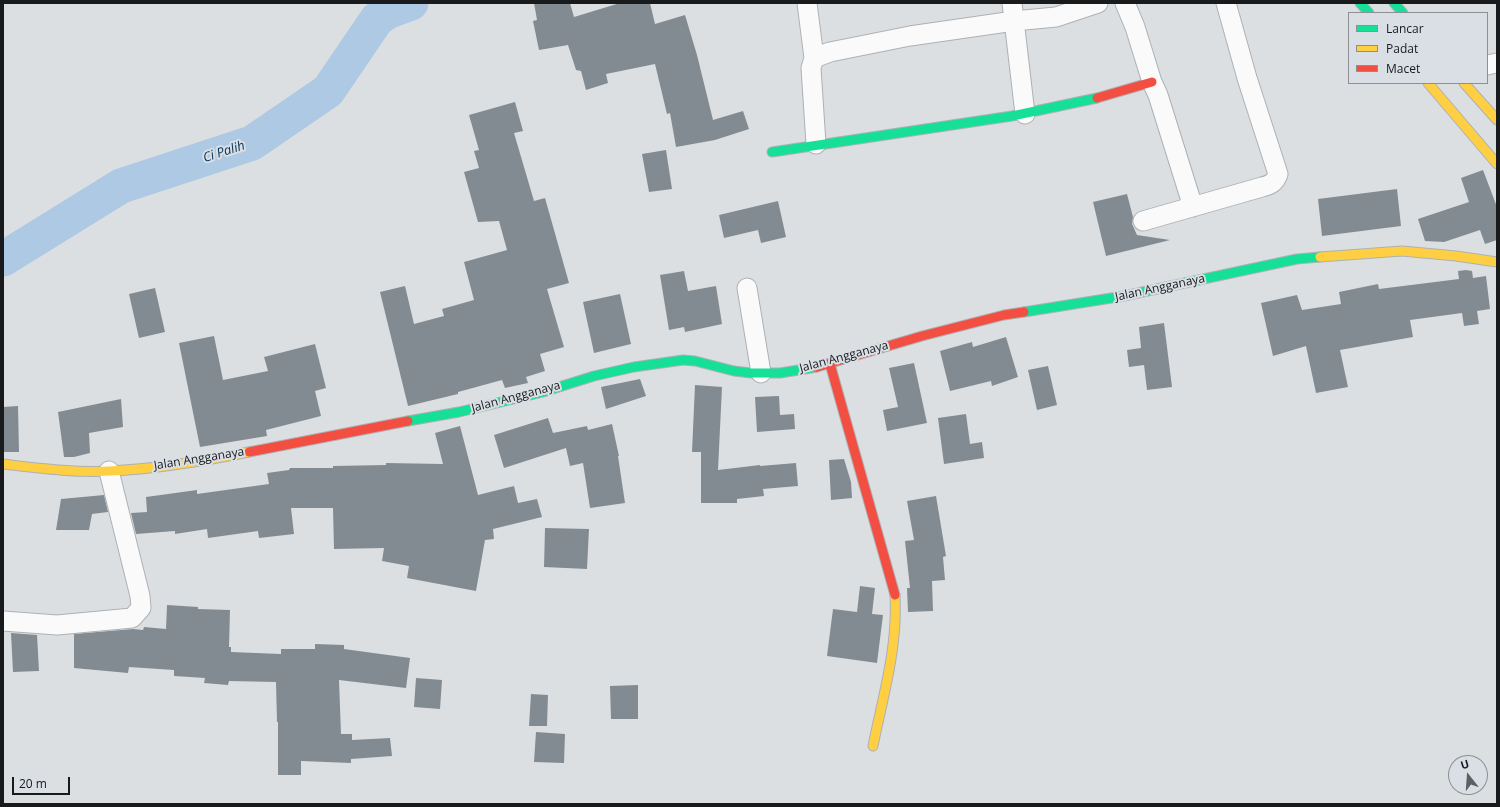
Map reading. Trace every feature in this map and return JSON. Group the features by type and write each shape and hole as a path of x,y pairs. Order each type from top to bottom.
{"street":[{"path":"807,3 814,58 811,68 816,144"},
{"path":"1125,3 1135,27 1152,82 1158,95 1193,207"},
{"path":"1143,220 1272,184 1276,180 1278,174 1247,78 1226,3"},
{"path":"1360,3 1368,12"},
{"path":"1394,3 1402,12"},
{"path":"814,58 830,52 910,36 1013,12 1056,17 1094,4"},
{"path":"1013,12 1025,114"},
{"path":"772,152 816,144 1025,114 1114,94 1152,82"},
{"path":"1429,84 1497,164"},
{"path":"1465,84 1497,120"},
{"name":"Jalan Angganaya","path":"3,464 44,469 110,471 159,466 234,455 371,427 459,412 543,392 594,376 663,362 683,360 695,361 734,372 780,373 830,364 922,336 1004,315 1124,296 1297,259 1402,251 1456,256 1497,262"},
{"path":"747,288 761,373"},
{"path":"830,364 895,591 897,611 894,638 873,746"},
{"path":"3,621 57,625 132,618 141,608 138,588 110,471"}],"building":[{"path":"534,3 570,3 574,17 620,3 650,3 655,24 685,15 697,55 713,120 743,111 749,129 715,140 676,147 670,113 667,114 655,64 606,74 608,83 586,90 581,71 576,70 568,45 539,50 533,21 537,20"},
{"path":"515,102 523,131 514,133 534,201 545,198 569,283 547,289 564,347 540,354 545,371 526,377 528,383 505,388 502,380 458,392 458,394 408,406 380,292 405,286 414,324 444,316 442,309 474,300 464,262 507,250 499,221 478,222 464,172 479,168 474,151 479,150 469,115"},
{"path":"666,150 672,189 649,192 642,154"},
{"path":"1483,170 1497,207 1497,240 1485,244 1480,230 1444,242 1425,241 1418,219 1469,202 1461,178"},
{"path":"1397,189 1401,226 1322,236 1318,199"},
{"path":"1127,194 1133,217 1132,224 1137,235 1170,240 1106,256 1093,202"},
{"path":"778,201 786,237 761,243 758,230 724,238 719,215"},
{"path":"684,271 688,291 716,286 722,324 685,332 684,327 669,330 660,275"},
{"path":"1458,271 1472,271 1473,278 1486,276 1490,309 1477,311 1479,324 1464,326 1462,313 1410,320 1413,337 1340,350 1348,387 1316,393 1306,346 1273,356 1261,303 1297,295 1302,310 1341,304 1339,292 1378,284 1379,289 1459,279"},
{"path":"155,288 165,332 139,338 129,294"},
{"path":"620,294 631,344 594,353 583,302"},
{"path":"1164,323 1172,387 1147,390 1144,365 1129,367 1127,350 1141,348 1139,327"},
{"path":"214,336 223,380 268,371 264,357 315,344 326,388 315,391 321,416 266,430 267,436 200,447 179,343"},
{"path":"1006,337 1018,377 992,386 991,381 950,391 940,351 972,342 973,347"},
{"path":"914,363 927,423 887,431 883,410 898,407 889,368"},
{"path":"1048,366 1057,405 1037,410 1028,370"},
{"path":"640,379 646,396 606,409 601,387"},
{"path":"695,385 722,387 718,470 760,465 796,463 798,486 763,489 764,496 737,499 737,503 701,503 701,452 692,452"},
{"path":"779,396 780,415 794,414 795,429 757,432 755,397"},
{"path":"121,399 123,427 89,433 90,453 74,457 64,457 58,412"},
{"path":"18,406 19,452 3,452 3,407"},
{"path":"966,414 970,444 982,442 984,458 944,464 938,418"},
{"path":"548,418 553,433 587,426 588,430 612,424 619,456 625,503 590,508 583,463 570,466 566,448 504,468 494,435"},
{"path":"460,426 478,495 514,486 518,503 537,499 542,517 493,529 494,539 485,540 476,591 407,578 409,566 382,561 384,548 334,549 333,508 291,508 294,534 259,538 258,531 208,538 207,529 175,534 175,531 136,534 131,513 147,512 146,497 197,490 197,494 269,484 267,473 289,470 290,468 333,468 333,466 386,465 386,463 443,464 435,433"},
{"path":"844,459 851,482 852,498 831,500 829,460"},
{"path":"104,495 108,512 92,514 89,530 56,530 61,499"},
{"path":"936,496 946,556 943,557 945,580 932,581 933,611 908,612 907,588 910,588 905,541 914,540 907,501"},
{"path":"545,528 589,529 587,569 544,567"},
{"path":"860,586 875,588 872,614 883,615 877,663 827,656 833,609 857,612"},
{"path":"167,605 198,607 198,609 230,610 229,647 231,647 231,652 281,654 281,649 315,649 315,644 344,645 344,649 410,658 406,688 339,680 341,734 352,734 352,740 390,738 392,756 351,759 351,763 301,761 301,775 278,775 276,682 229,681 228,685 204,683 205,678 174,676 174,670 129,667 128,673 74,668 74,634 133,629 143,630 144,627 166,629"},
{"path":"11,633 37,635 39,671 13,672"},
{"path":"416,678 442,680 440,709 414,707"},
{"path":"638,685 638,719 611,719 610,686"},
{"path":"531,694 548,695 547,726 529,726"},
{"path":"536,732 565,734 564,763 534,762"}],"waterway":[{"name":"Ci Palih","path":"3,259 121,186 252,143 328,91 377,19 389,11 411,3"}],"traffic: fast":[{"path":"1360,3 1368,12"},
{"path":"1394,3 1402,12"},
{"path":"772,152 1012,116 1097,98"},
{"path":"1024,312 1124,296 1297,259 1320,257"},
{"path":"408,421 459,412 543,392 594,376 634,367 683,360 695,361 734,371 751,373 780,373 817,367"}],"traffic: slow":[{"path":"1429,84 1497,164"},
{"path":"1465,84 1497,120"},
{"path":"1320,257 1402,251 1456,256 1497,262"},
{"path":"3,464 70,471 110,471 180,464 249,452"},
{"path":"873,746 892,652 895,595"}],"traffic: jam":[{"path":"1097,98 1152,82"},
{"path":"817,367 922,336 1004,315 1024,312"},
{"path":"830,364 895,595"},
{"path":"249,452 408,421"}]}
